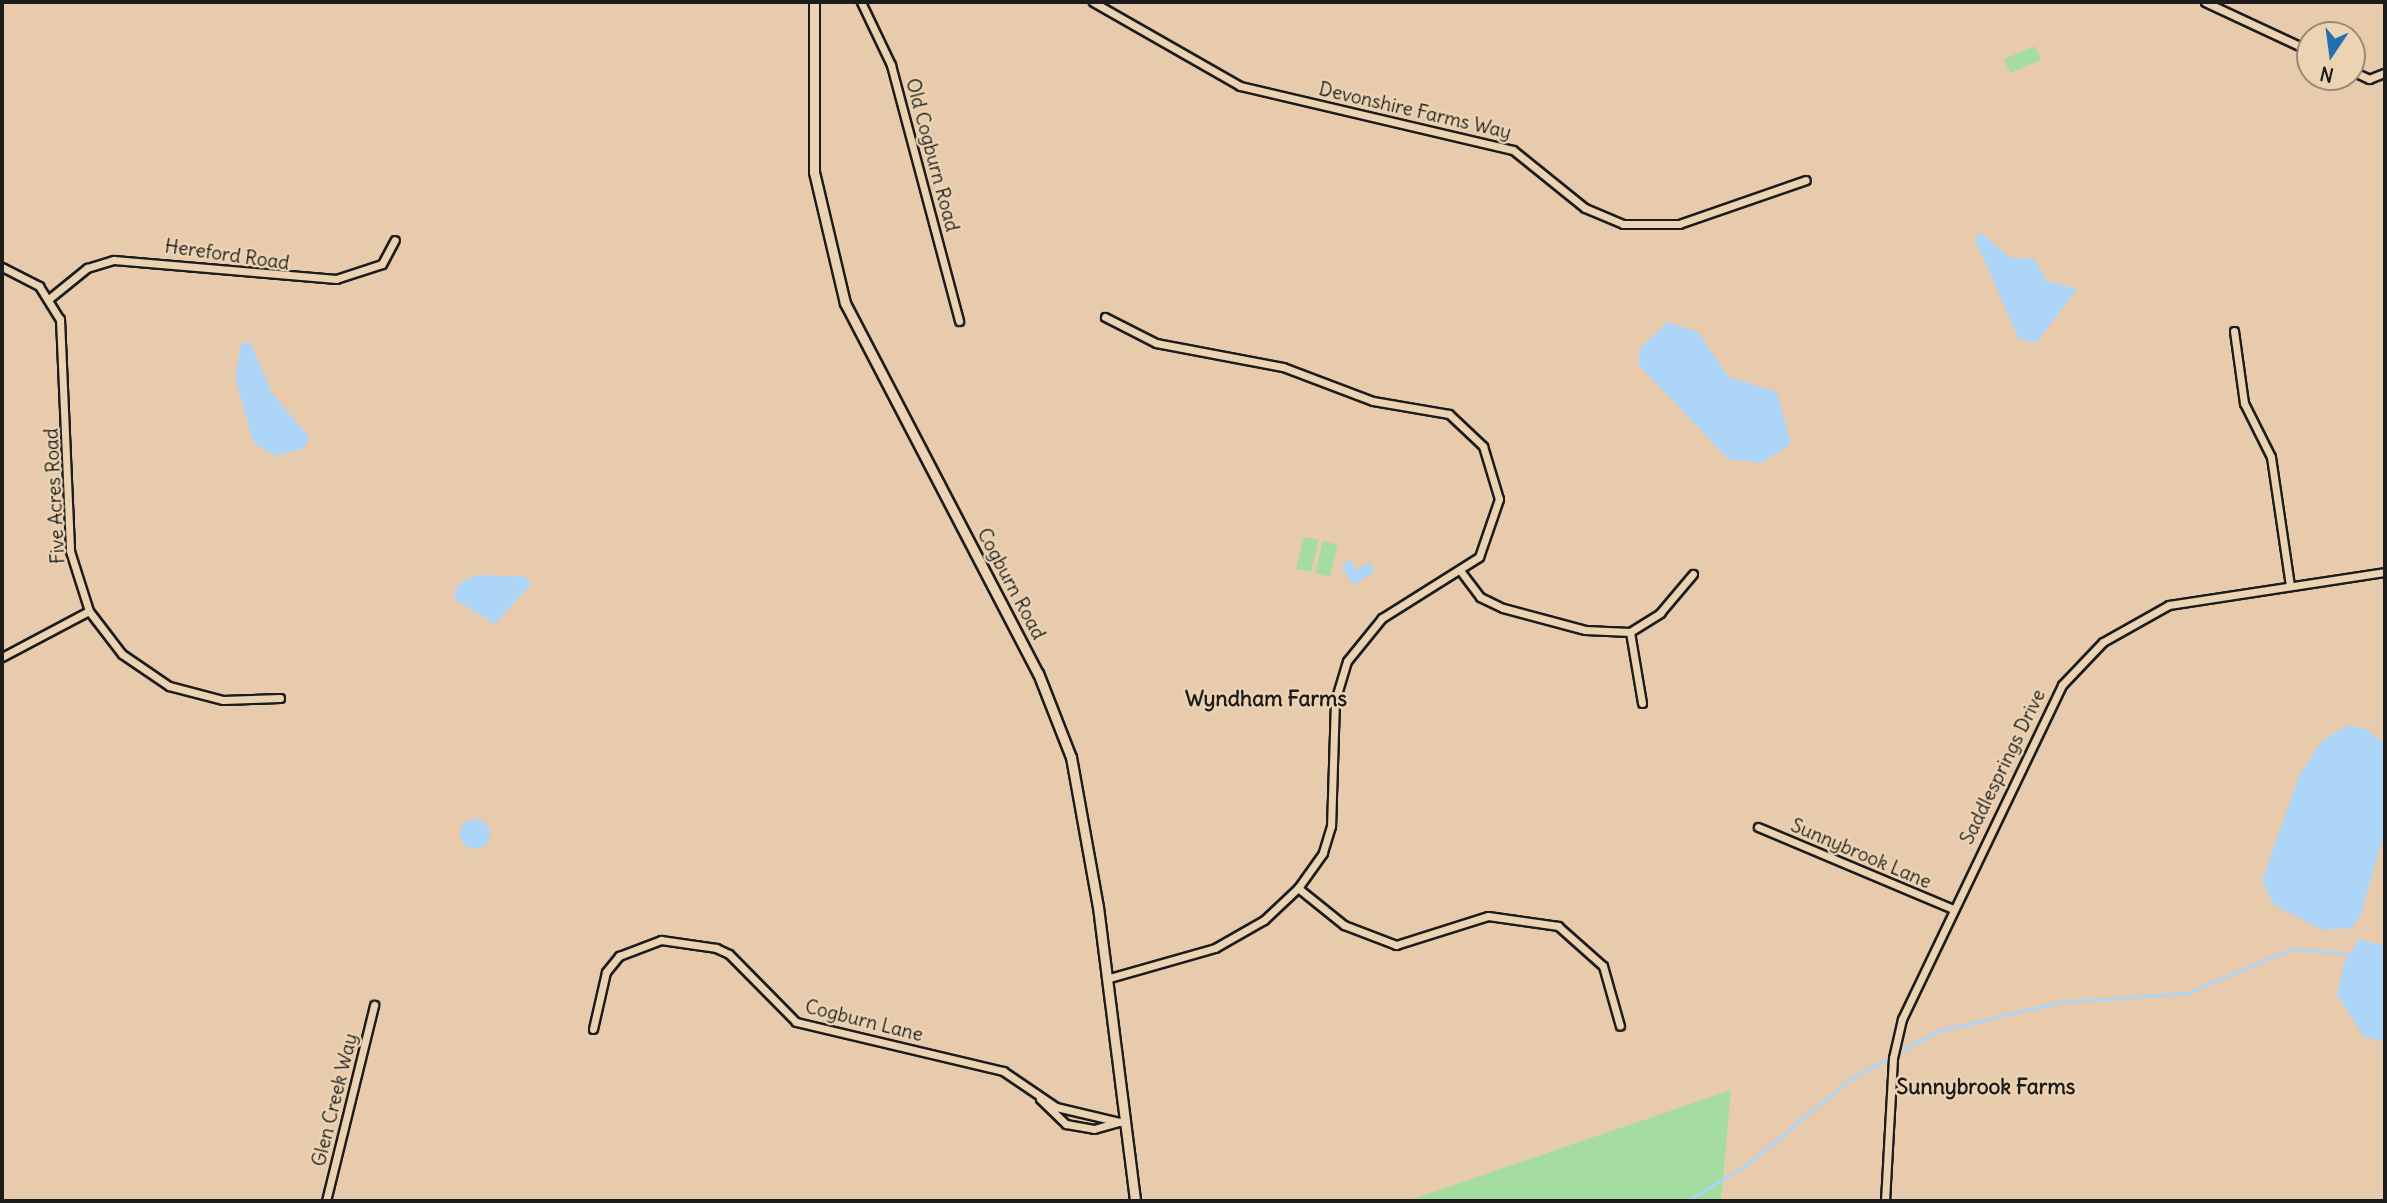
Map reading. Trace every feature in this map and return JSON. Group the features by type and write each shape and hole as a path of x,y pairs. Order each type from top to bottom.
{"street":[{"name":"Cogburn Road","path":"814,2 814,172 845,303 1059,720 1079,795 1135,1201"},
{"name":"Old Cogburn Road","path":"861,2 891,65 960,321"},
{"name":"Devonshire Farms Way","path":"1093,2 1240,86 1513,150 1585,208 1623,224 1679,224 1806,180"},
{"path":"2205,2 2296,44"},
{"path":"2366,78 2369,79 2384,73"},
{"name":"Hereford Road","path":"50,298 87,268 114,260 336,279 382,264 395,240"},
{"path":"2,267 50,298"},
{"name":"Five Acres Road","path":"50,298 66,354 70,551 89,611 122,654 169,686 223,700 280,698"},
{"path":"1105,317 1156,343 1283,367 1373,401 1454,416 1483,446 1499,499 1489,540 1462,573 1382,618 1347,661 1335,701 1331,826 1323,853 1298,888 1264,920 1215,948 1106,979"},
{"path":"2234,331 2244,403 2271,457 2290,585"},
{"name":"Saddlesprings Drive","path":"1885,1201 1895,1039 2042,715 2085,658 2123,628 2169,605 2385,572"},
{"path":"1462,573 1480,597 1503,608 1585,630 1630,632 1660,613 1693,574"},
{"path":"2,657 89,611"},
{"path":"1630,632 1642,703"},
{"name":"Sunnybrook Lane","path":"1758,828 1953,909"},
{"path":"1298,888 1344,925 1396,946 1489,916 1558,926 1603,966 1620,1026"},
{"name":"Cogburn Lane","path":"593,1029 606,972 641,943 661,940 729,954 796,1022 1003,1071 1037,1096 1066,1124 1094,1129 1122,1121"},
{"name":"Glen Creek Way","path":"327,1201 374,1005"},
{"name":"Cogburn Lane","path":"1037,1096 1063,1110 1122,1121"}],"green space":[{"path":"2035,46 2041,60 2010,73 2004,59"},
{"path":"1304,537 1319,540 1311,572 1296,569"},
{"path":"1323,541 1338,545 1330,577 1315,573"},
{"path":"1731,1090 1721,1201 1407,1201"}],"water":[{"path":"1980,232 2009,257 2034,259 2047,281 2077,289 2036,343 2019,339 1975,240"},
{"path":"1668,322 1698,332 1729,377 1777,392 1791,444 1761,463 1728,459 1638,364 1639,349"},
{"path":"250,342 272,393 309,437 304,448 277,456 254,444 236,381 240,344"},
{"path":"1350,560 1357,570 1369,562 1375,571 1354,585 1341,566"},
{"path":"475,575 526,577 531,584 495,624 454,599 457,585"},
{"path":"2346,726 2362,727 2385,743 2385,831 2360,917 2351,928 2323,930 2274,905 2262,881 2299,776 2322,741"},
{"path":"475,819 486,823 490,834 486,845 475,849 464,845 460,834 464,823"},
{"path":"2359,939 2385,946 2385,1041 2364,1037 2337,995 2344,964"}],"waterway":[{"path":"1687,1201 1745,1166 1852,1078 1938,1031 2061,1002 2188,993 2291,949 2351,954"}],"district":[{"name":"Wyndham Farms","path":"1266,699"},
{"name":"Sunnybrook Farms","path":"1986,1087"}]}
